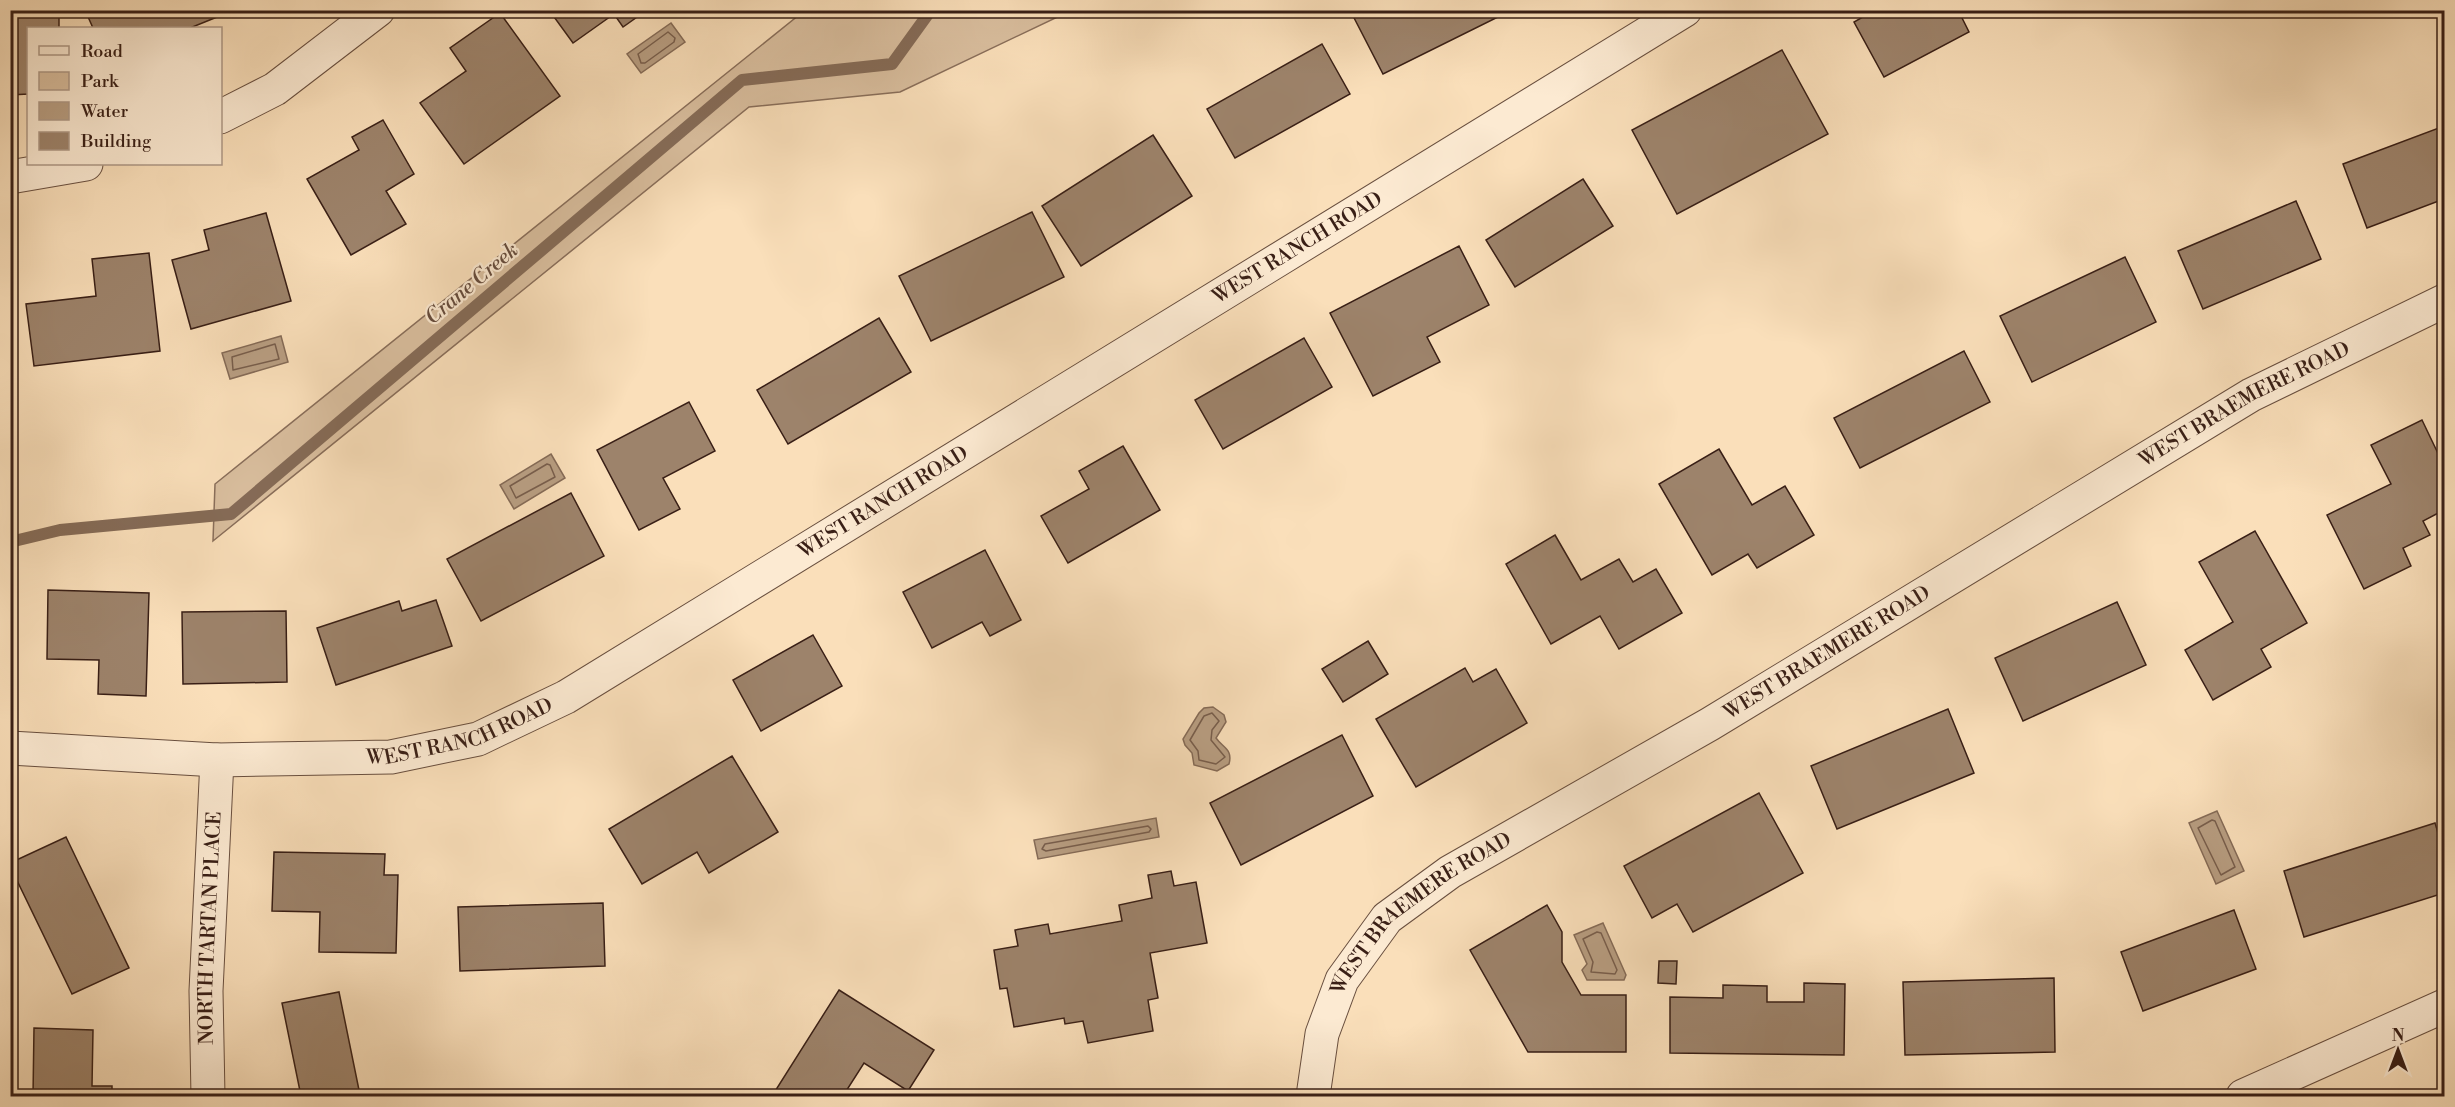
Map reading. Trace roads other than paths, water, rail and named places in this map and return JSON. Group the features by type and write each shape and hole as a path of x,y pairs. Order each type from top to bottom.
{"street":[{"path":"222,116 275,89 378,10"},
{"name":"WEST RANCH ROAD","path":"10,748 217,760 391,757 478,739 566,697 1685,10"},
{"path":"10,177 80,165"},
{"name":"WEST BRAEMERE ROAD","path":"1313,1096 1322,1034 1342,980 1387,918 1450,872 1710,724 2251,395 2445,301"},
{"name":"NORTH TARTAN PLACE","path":"208,1096 206,991 217,760"},
{"path":"2243,1096 2445,1006"}],"water":[{"path":"671,23 685,42 641,73 627,54"},
{"path":"281,336 288,362 230,379 222,353"},
{"path":"551,454 565,478 514,509 500,485"},
{"path":"1213,707 1224,715 1226,722 1216,738 1230,755 1229,764 1217,771 1194,765 1192,753 1183,739 1199,713 1204,708"},
{"path":"2217,811 2244,871 2216,884 2189,823"},
{"path":"1156,818 1159,837 1038,859 1034,840"},
{"path":"1603,923 1626,975 1624,980 1587,980 1582,970 1587,964 1574,935"}],"waterway":[{"name":"Crane Creek","path":"10,542 60,530 231,514 742,80 892,64 931,10"}]}
